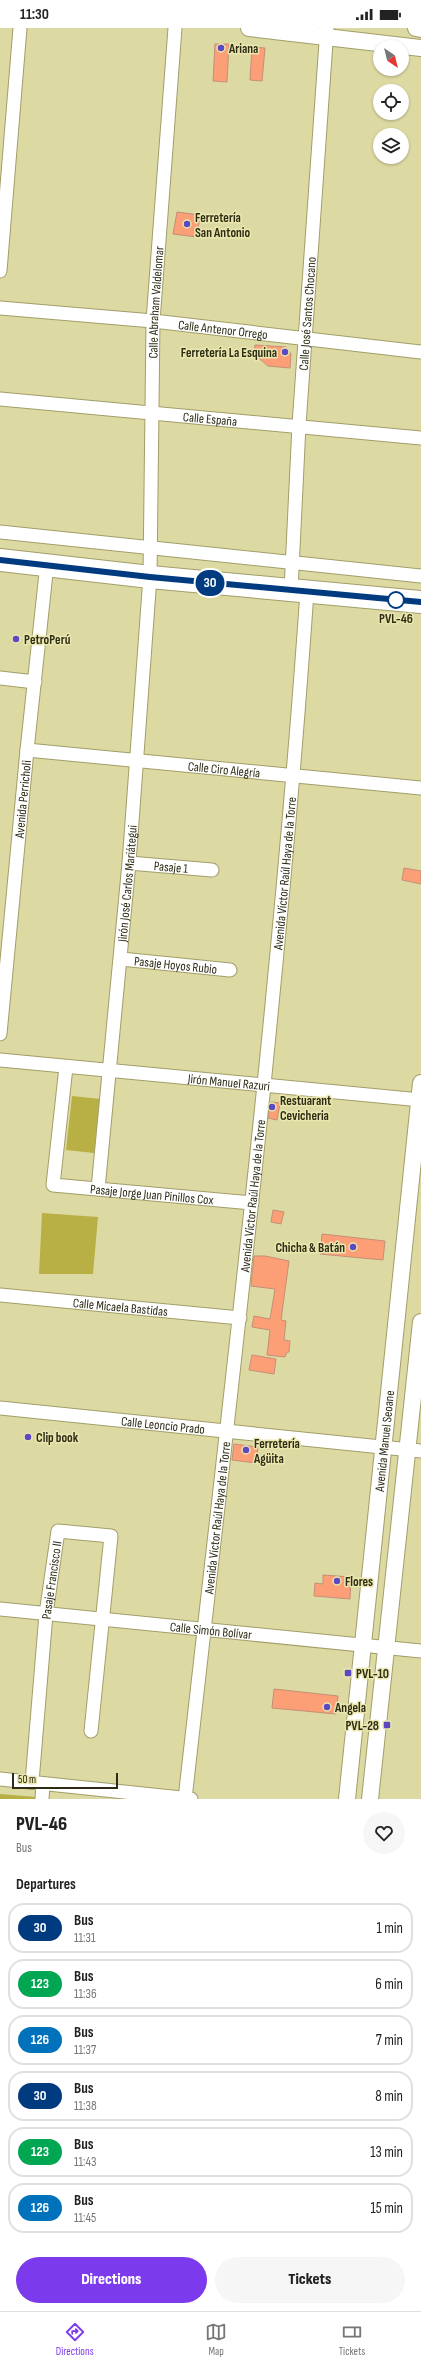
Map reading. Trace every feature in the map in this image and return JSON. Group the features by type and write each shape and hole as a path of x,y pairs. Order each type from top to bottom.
{"highway":[{"path":"0,560 48,564 150,577 421,602"}],"street":[{"path":"0,271 20,28"},
{"name":"Calle Abraham Valdelomar","path":"150,577 153,321 175,28"},
{"path":"249,28 327,32 421,48"},
{"path":"416,28 421,28"},
{"name":"Calle José Santos Chocano","path":"299,591 293,562 299,426 327,32"},
{"name":"Calle Antenor Orrego","path":"0,308 153,321 421,352"},
{"name":"Calle España","path":"0,399 421,438"},
{"path":"0,532 421,576"},
{"name":"Avenida Perricholi","path":"0,1034 2,988 48,564"},
{"name":"Jirón José Carlos Mariátegui","path":"98,1189 130,863 150,577"},
{"name":"Avenida Víctor Raúl Haya de la Torre","path":"187,1799 240,1318 294,776 299,591"},
{"path":"0,678 35,682"},
{"name":"Calle Ciro Alegría","path":"27,750 421,788"},
{"name":"Pasaje 1","path":"130,863 212,870"},
{"name":"Pasaje Hoyos Rubio","path":"120,959 230,970"},
{"name":"Jirón Manuel Razuri","path":"0,1060 420,1100"},
{"name":"Pasaje Jorge Juan Pinillos Cox","path":"66,1067 53,1185 252,1203"},
{"name":"Avenida Manuel Seoane","path":"347,1799 421,1083"},
{"name":"Calle Micaela Bastidas","path":"0,1295 240,1318"},
{"name":"Avenida Manuel Seoane","path":"370,1799 386,1646 414,1451 421,1322"},
{"name":"Calle Leoncio Prado","path":"0,1408 414,1451"},
{"name":"Pasaje Francisco II","path":"42,1799 37,1783 46,1614 58,1531 111,1536 91,1731"},
{"name":"Calle Simón Bolívar","path":"0,1609 205,1630 386,1646 421,1651"},
{"path":"0,1779 187,1799"}],"shaded area":[{"path":"72,1096 101,1099 94,1153 66,1150"},
{"path":"42,1213 98,1217 93,1274 39,1274"},
{"path":"0,1794 36,1797 36,1799 0,1799"}],"building":[{"path":"215,44 229,44 227,82 213,81"},
{"path":"252,47 265,48 262,81 250,80"},
{"name":"Ferretería San Antonio","path":"177,212 200,215 197,237 173,234"},
{"path":"255,345 286,347 291,354 290,368 268,366 254,354"},
{"path":"404,868 421,871 421,884 402,880"},
{"path":"270,1103 280,1103 277,1120 268,1118"},
{"path":"273,1210 284,1212 281,1224 271,1222"},
{"name":"Chicha & Batán","path":"322,1234 385,1241 383,1260 320,1254"},
{"path":"254,1256 265,1256 289,1261 281,1320 286,1321 284,1340 290,1341 289,1352 287,1352 285,1357 267,1355 270,1330 252,1327 254,1316 270,1319 275,1289 251,1286"},
{"path":"252,1355 276,1359 274,1374 249,1370"},
{"path":"234,1444 258,1447 256,1463 232,1460"},
{"path":"323,1575 351,1577 350,1599 314,1596 315,1583 323,1584"},
{"path":"274,1689 338,1696 336,1714 272,1708"}],"bus line":[{"name":"30","path":"0,560 48,564 150,577 421,602"}],"place":[{"name":"Ariana","path":"221,48"},
{"name":"Ferretería San Antonio","path":"187,224"},
{"name":"Ferretería La Esquina","path":"285,352"},
{"name":"PVL-46","path":"396,600"},
{"name":"PetroPerú","path":"16,639"},
{"name":"Restuarant Cevicheria","path":"272,1107"},
{"name":"Chicha & Batán","path":"353,1247"},
{"name":"Clip book","path":"28,1437"},
{"name":"Ferretería Agüita","path":"246,1450"},
{"name":"Flores","path":"337,1581"},
{"name":"PVL-10","path":"348,1673"},
{"name":"Angela","path":"327,1707"},
{"name":"PVL-28","path":"387,1725"}]}
